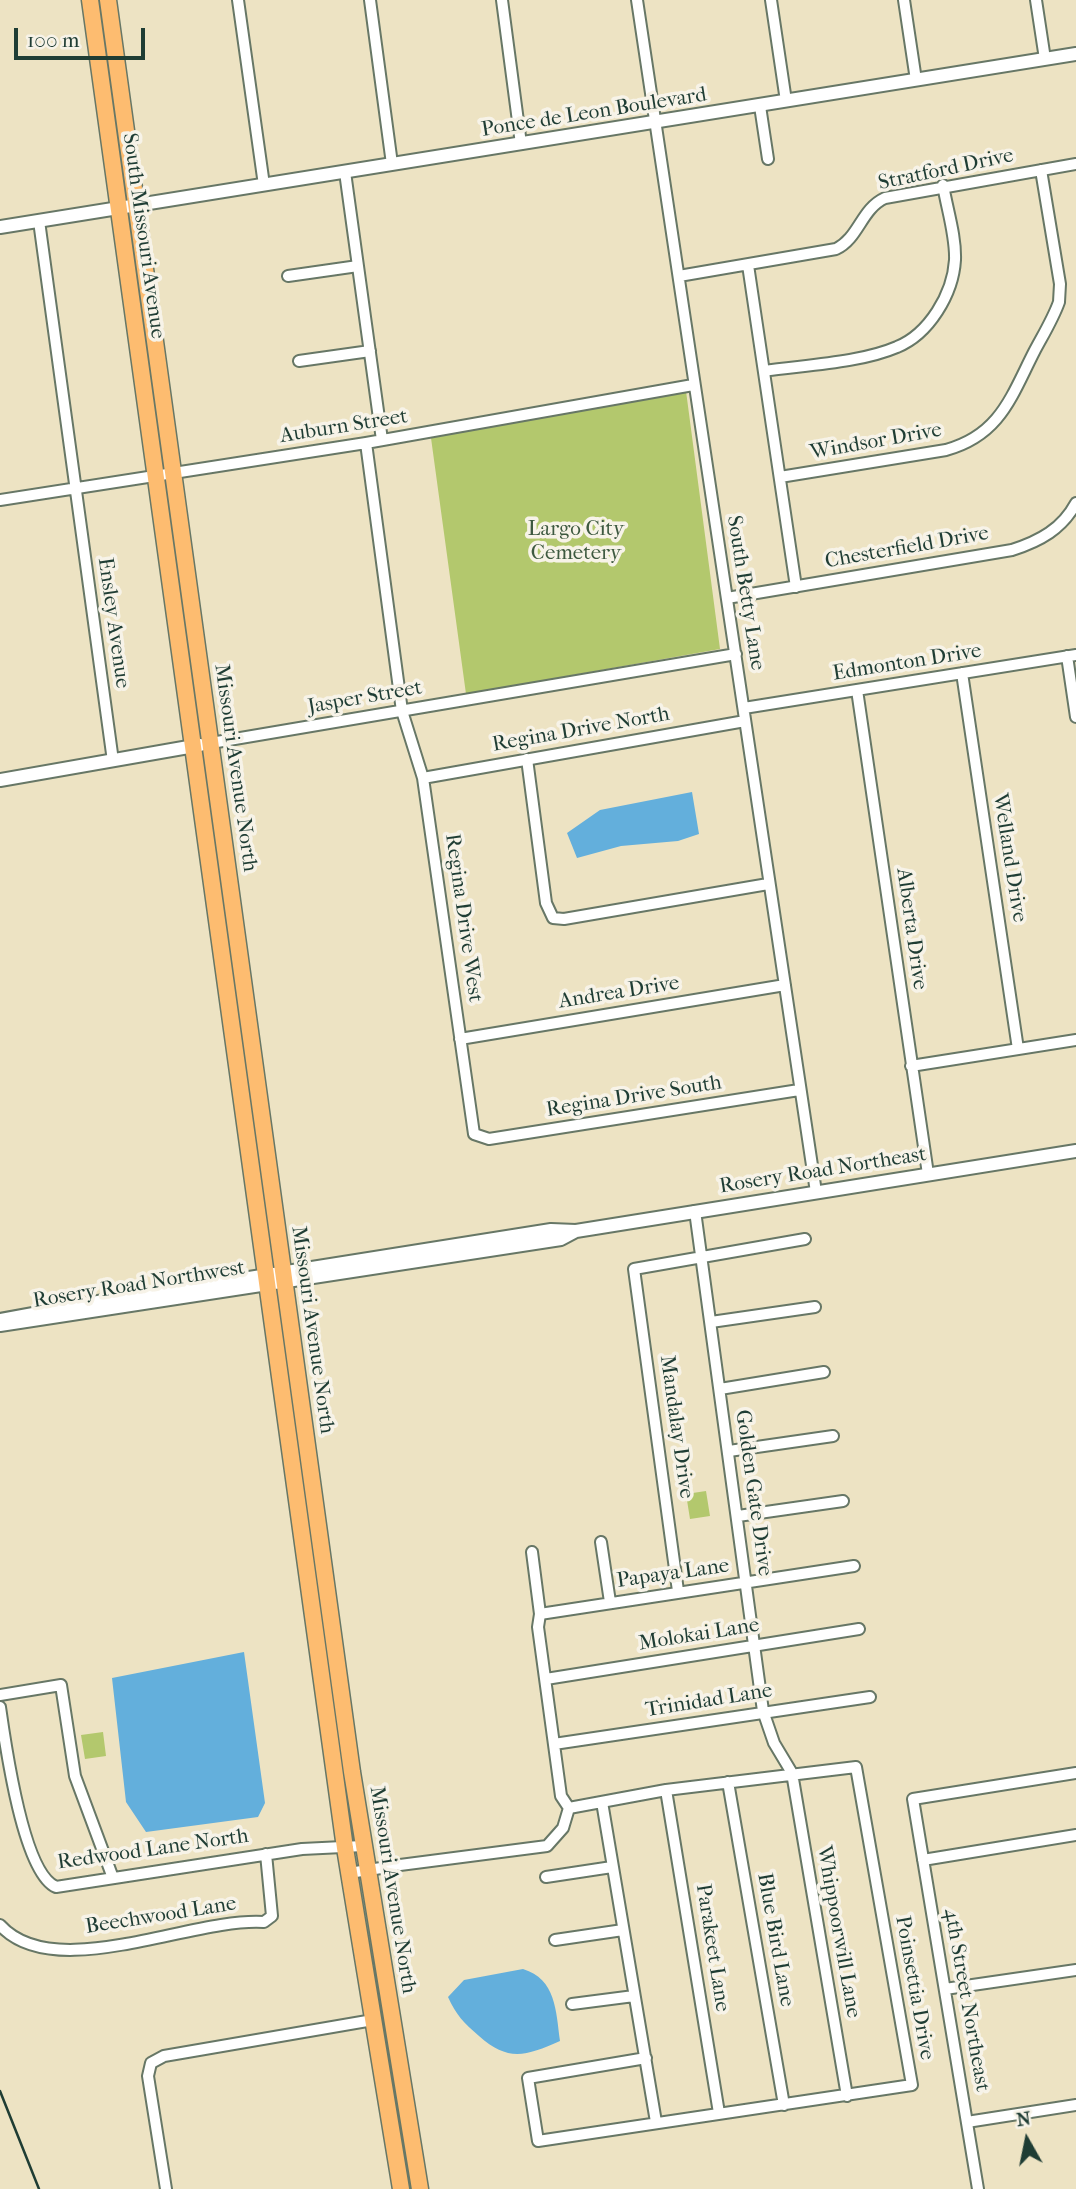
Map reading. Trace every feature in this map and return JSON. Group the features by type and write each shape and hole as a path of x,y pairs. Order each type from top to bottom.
{"main road":[{"name":"South Missouri Avenue","path":"90,0 153,477"},
{"name":"South Missouri Avenue","path":"108,0 172,474"},
{"name":"Missouri Avenue North","path":"172,474 363,1846 420,2189"},
{"name":"Missouri Avenue North","path":"153,477 345,1848 401,2189"},
{"path":"217,925 230,957 237,1003 248,1019"},
{"path":"229,1012 240,1027 252,1095 261,1117"},
{"path":"291,1464 301,1473 313,1552 323,1560"},
{"path":"307,1577 318,1582 328,1593"},
{"path":"365,1966 374,1980 379,2004 390,2011"},
{"path":"373,2020 380,2023 396,2045"}],"street":[{"path":"239,0 264,185"},
{"path":"370,0 392,164"},
{"path":"502,0 522,144"},
{"name":"South Betty Lane","path":"637,0 816,1192"},
{"path":"771,0 786,101"},
{"path":"904,0 916,80"},
{"path":"1036,0 1045,59"},
{"name":"Ponce de Leon Boulevard","path":"0,227 1076,54"},
{"path":"760,106 768,159"},
{"name":"Stratford Drive","path":"679,276 836,249 844,245 866,212 878,201 943,185 1076,164"},
{"name":"Windsor Drive","path":"780,477 946,450 977,437 1003,414 1059,302 1060,284 1041,170"},
{"path":"345,172 382,440"},
{"path":"764,371 876,354 899,346 922,330 948,290 955,262 943,185"},
{"name":"Ensley Avenue","path":"39,221 113,761"},
{"path":"748,265 796,587"},
{"path":"288,276 358,266"},
{"path":"299,361 370,351"},
{"name":"Auburn Street","path":"0,500 366,443 693,385"},
{"name":"Regina Drive West","path":"366,443 402,711 423,778 474,1134"},
{"name":"Chesterfield Drive","path":"727,598 1012,550 1045,537 1073,517 1076,503"},
{"name":"Jasper Street","path":"0,780 736,654"},
{"path":"1072,656 1076,717"},
{"name":"Edmonton Drive","path":"744,708 1072,656"},
{"name":"Welland Drive","path":"962,673 1018,1049"},
{"name":"Alberta Drive","path":"856,690 928,1174"},
{"name":"Regina Drive North","path":"423,778 745,721"},
{"path":"527,759 547,903 552,918 564,919 768,884"},
{"name":"Andrea Drive","path":"460,1040 785,985"},
{"path":"911,1066 1076,1040"},
{"name":"Regina Drive South","path":"474,1134 489,1139 800,1090"},
{"name":"Rosery Road Northeast","path":"266,1280 551,1230 576,1231 1076,1151"},
{"name":"Golden Gate Drive","path":"695,1211 764,1711 774,1743 792,1773"},
{"path":"702,1257 805,1239"},
{"name":"Mandalay Drive","path":"678,1591 634,1269 702,1257"},
{"name":"Rosery Road Northwest","path":"0,1322 153,1293 266,1280"},
{"name":"Rosery Road Northwest","path":"0,1322 98,1311 266,1280"},
{"path":"98,1311 106,1305 144,1299 153,1293"},
{"path":"711,1322 815,1307"},
{"path":"720,1389 824,1372"},
{"path":"729,1451 833,1436"},
{"path":"738,1516 843,1502"},
{"path":"601,1542 610,1602"},
{"path":"532,1552 540,1614 538,1628 561,1796 569,1808"},
{"name":"Papaya Lane","path":"540,1614 854,1566"},
{"name":"Molokai Lane","path":"546,1679 859,1629"},
{"path":"0,1695 61,1685 75,1776 113,1878"},
{"name":"Trinidad Lane","path":"554,1744 870,1697"},
{"name":"Redwood Lane North","path":"0,1707 15,1798 44,1878 50,1884 62,1887 266,1854 363,1846"},
{"name":"Poinsettia Drive","path":"646,2058 528,2078 538,2141 912,2085 856,1767 792,1773"},
{"path":"569,1808 666,1790 792,1773"},
{"name":"Whippoorwill Lane","path":"792,1773 847,2096"},
{"name":"4th Street Northeast","path":"978,2189 913,1799 1076,1773"},
{"name":"Blue Bird Lane","path":"728,1782 784,2105"},
{"name":"Parakeet Lane","path":"666,1790 719,2113"},
{"path":"602,1802 656,2122"},
{"path":"349,1873 547,1846 557,1838 569,1808"},
{"path":"923,1860 1076,1835"},
{"name":"Beechwood Lane","path":"0,1925 18,1941 34,1948 70,1951 264,1922 272,1916 274,1907 266,1854"},
{"path":"546,1877 612,1867"},
{"path":"555,1940 623,1930"},
{"path":"945,1989 1076,1970"},
{"path":"572,2004 634,1996"},
{"path":"166,2189 148,2076 151,2063 164,2056 373,2020"},
{"path":"967,2122 1076,2105"}],"green space":[{"name":"Largo City Cemetery","path":"686,391 720,649 466,694 431,438"},
{"path":"706,1491 710,1516 690,1519 686,1494"},
{"path":"103,1732 106,1756 85,1759 81,1735"}],"water":[{"path":"692,792 699,834 678,841 621,846 577,858 567,833 600,810"},
{"path":"244,1652 265,1803 258,1817 146,1832 126,1802 112,1678"},
{"path":"523,1969 542,1980 548,1988 555,2008 560,2041 527,2053 508,2053 489,2044 469,2027 457,2014 448,1997 464,1980"}],"railway":[{"path":"0,2091 39,2189"}]}
